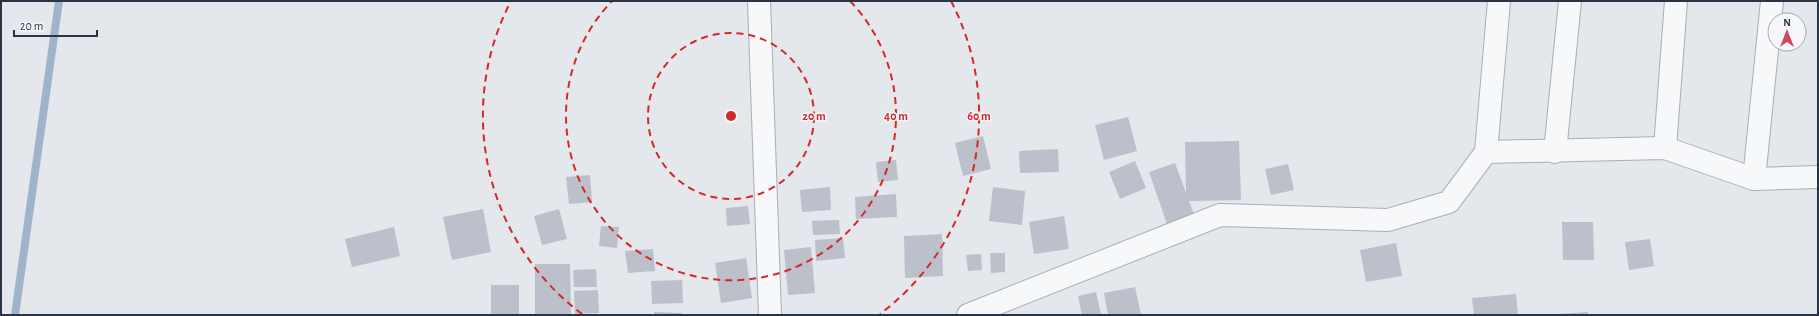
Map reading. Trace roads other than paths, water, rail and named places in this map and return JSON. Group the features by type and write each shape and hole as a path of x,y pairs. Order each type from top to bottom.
{"street":[{"path":"759,1 770,315"},
{"path":"968,315 1220,215 1388,220 1450,202 1486,152 1499,1"},
{"path":"1555,152 1570,1"},
{"path":"1665,148 1676,1"},
{"path":"1754,179 1772,1"},
{"path":"1486,152 1555,152 1665,148 1754,179 1818,177"}],"waterway":[{"path":"15,315 59,1"}]}
